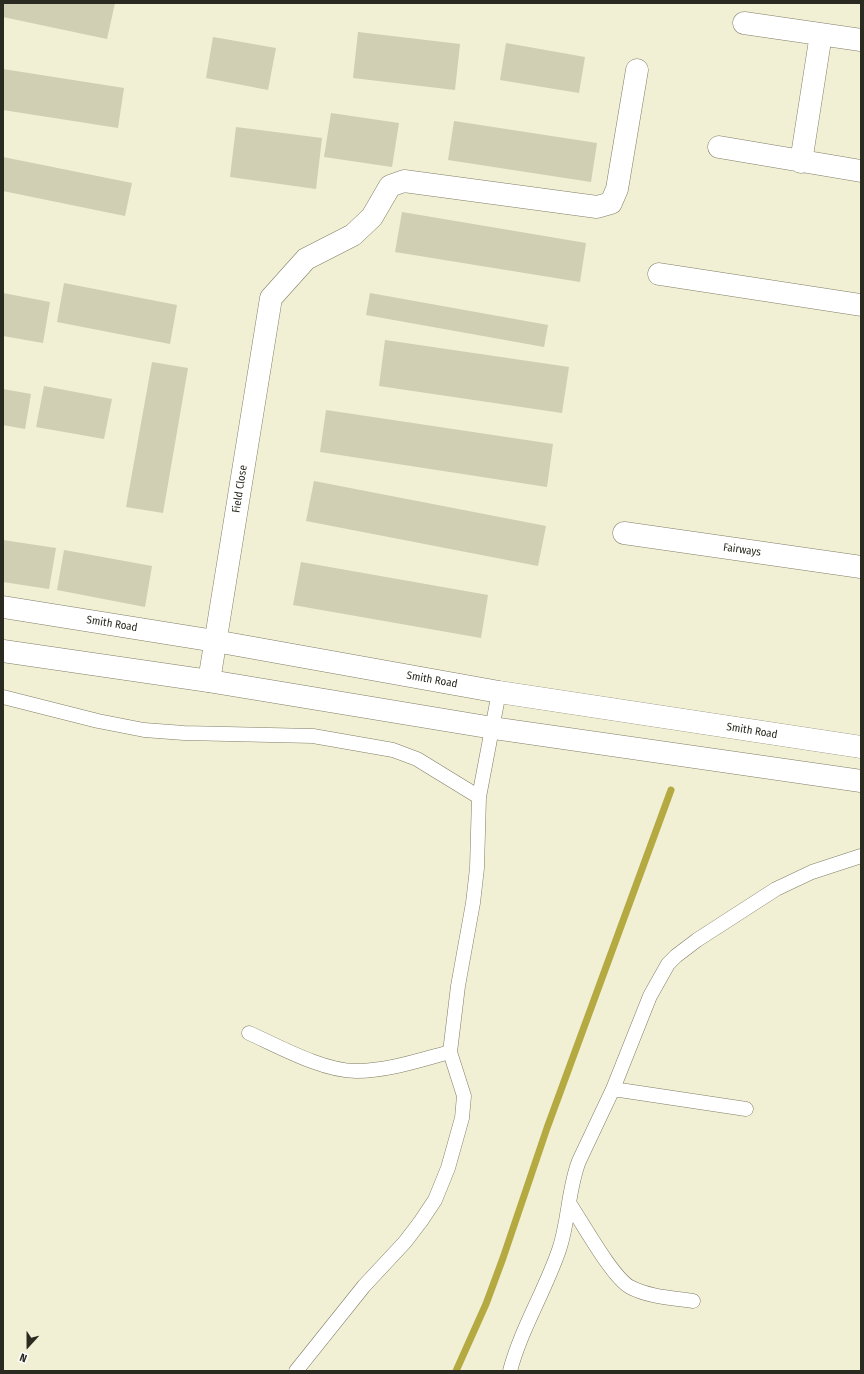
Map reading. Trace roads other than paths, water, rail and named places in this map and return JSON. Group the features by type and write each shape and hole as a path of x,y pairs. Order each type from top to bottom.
{"street":[{"path":"744,23 861,40"},
{"path":"801,162 821,34"},
{"name":"Field Close","path":"209,680 271,298 306,259 352,235 372,217 390,186 404,181 597,207 611,203 618,189 637,70"},
{"path":"719,147 861,171"},
{"path":"659,274 861,305"},
{"name":"Fairways","path":"624,533 861,567"},
{"name":"Smith Road","path":"3,607 215,641 499,692 861,747"},
{"path":"3,651 209,680 493,728 861,781"}],"lane":[{"path":"296,1371 364,1286 405,1242 435,1200 448,1168 462,1118 464,1096 450,1052 462,964 477,875 479,797 499,692"},
{"path":"3,697 98,721 144,730 184,733 313,736 393,750 417,759 479,797"},
{"path":"510,1371 519,1344 559,1251 566,1224 575,1171 613,1089 650,996 661,974 676,956 790,881 861,856"},
{"path":"249,1033 312,1060 339,1069 356,1071 404,1064 450,1052"},
{"path":"613,1089 746,1109"},
{"path":"569,1203 616,1275 630,1286 653,1295 693,1301"}],"waterway":[{"path":"456,1371 486,1304 547,1128 671,790"}]}
